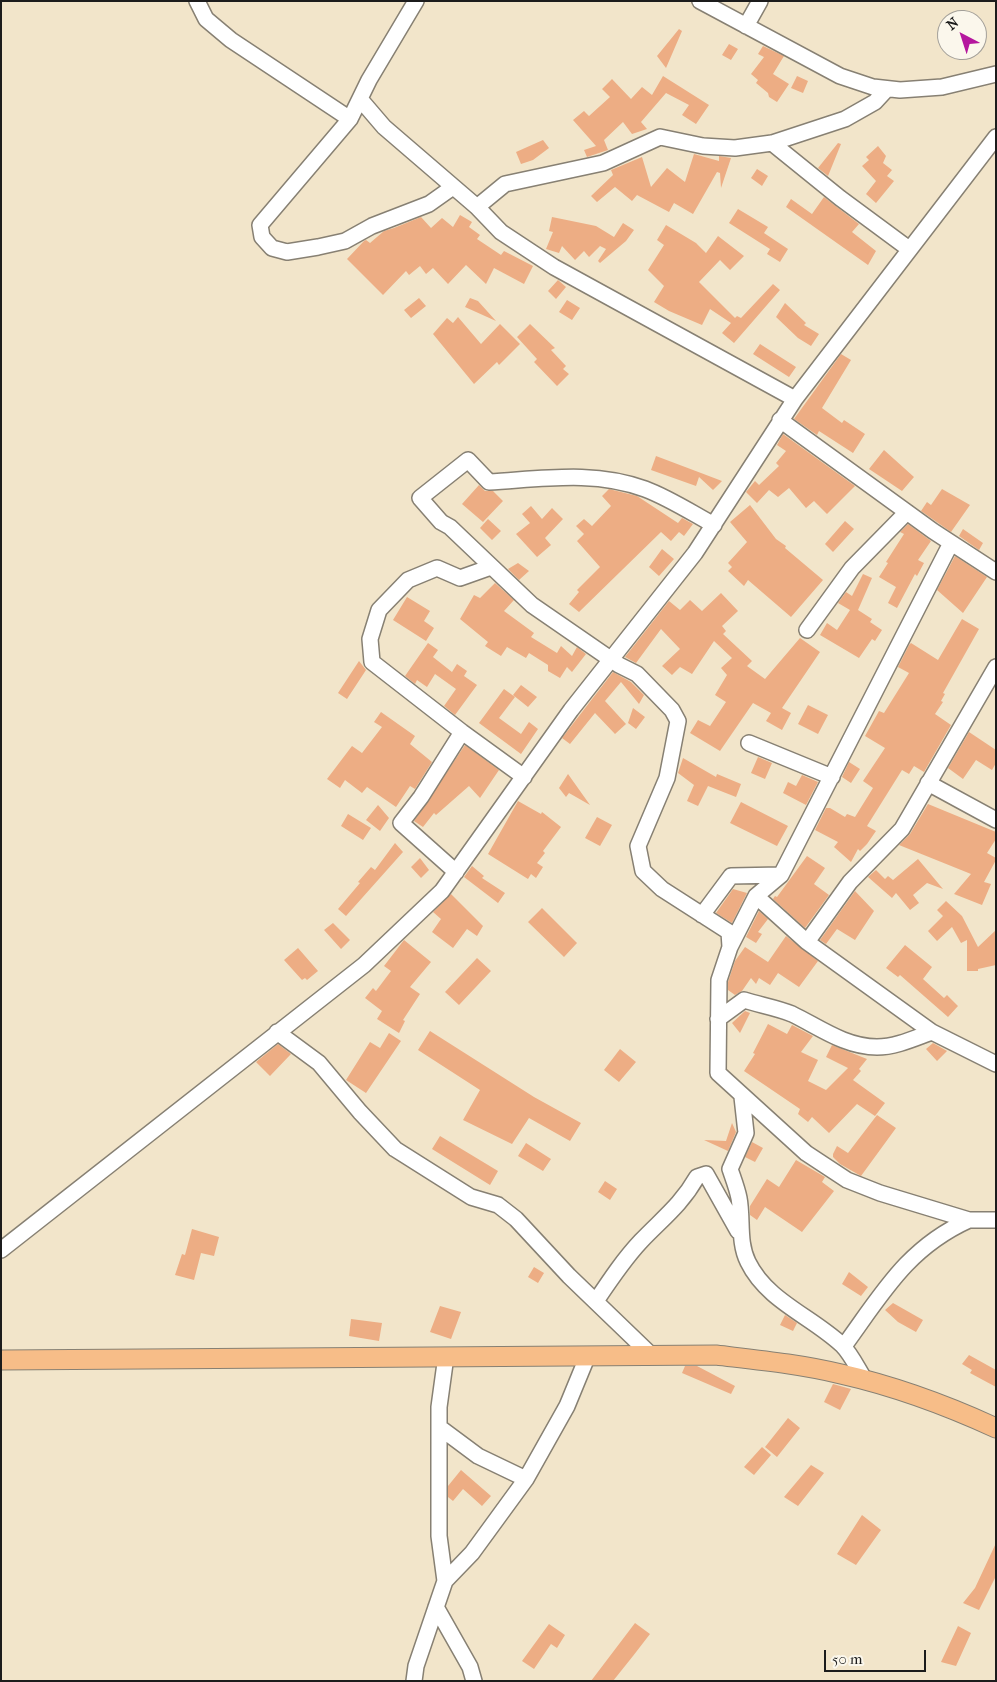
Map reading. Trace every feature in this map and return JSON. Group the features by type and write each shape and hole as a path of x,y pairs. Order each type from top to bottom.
{"main road":[{"path":"1,1360 716,1354 803,1366 865,1380 957,1410 996,1428"}],"street":[{"path":"197,1 206,19 231,40 350,119"},
{"path":"416,1 369,80 350,119 260,225 262,237 272,248 287,252 345,241 372,226 429,204 453,187"},
{"path":"700,1 840,76 872,87 900,90 942,87 996,74"},
{"path":"746,26 760,1"},
{"path":"477,207 505,184 603,163 660,136 703,146 735,148 772,143 845,119 875,102 887,89"},
{"path":"360,99 384,127 477,207 501,232 554,267 794,399"},
{"path":"1,1250 364,965 442,891 611,658 695,553 794,399 996,137"},
{"path":"772,143 909,250"},
{"path":"780,420 951,543 996,572"},
{"path":"714,525 645,489 591,476 558,476 489,482 468,460 420,498 441,522 450,527 532,605 619,665 637,674 672,710 678,721 667,778 638,846 643,872 662,890 729,932 730,947"},
{"path":"807,630 852,568 907,512"},
{"path":"951,543 781,875 756,896 730,947 719,980 718,1073 742,1097 806,1153 847,1180 880,1193 969,1220 996,1220"},
{"path":"491,567 460,578 437,568 408,580 379,610 370,639 372,662 462,732 524,777"},
{"path":"807,942 850,882 902,829 996,667"},
{"path":"456,872 401,823 421,797 462,732"},
{"path":"749,743 832,777"},
{"path":"928,783 996,820"},
{"path":"702,915 731,876 781,875"},
{"path":"756,896 807,942 932,1032 996,1064"},
{"path":"718,1019 744,1000 791,1014 819,1030 850,1042 877,1047 902,1042 932,1032"},
{"path":"277,1032 319,1063 360,1112 395,1149 472,1197 498,1205 516,1219 650,1354"},
{"path":"742,1097 746,1133 730,1169 739,1198 741,1236 748,1262 764,1285 780,1301 805,1316 844,1346 865,1380"},
{"path":"596,1301 640,1242 686,1197 697,1177 706,1174 741,1236"},
{"path":"844,1346 879,1295 908,1261 946,1230 969,1220"},
{"path":"414,1681 416,1666 445,1581 472,1553 526,1479 567,1406 588,1355"},
{"path":"445,1581 439,1536 439,1407 446,1356"},
{"path":"439,1427 478,1456 526,1479"},
{"path":"436,1607 470,1667 474,1681"}],"building":[{"path":"679,29 682,31 666,68 657,56"},
{"path":"729,44 738,49 731,60 722,55"},
{"path":"763,46 784,56 773,74 789,84 777,102 769,97 768,93 756,83 758,80 751,74 764,57 758,54"},
{"path":"663,76 709,105 696,124 682,115 689,105 666,93 641,122 647,129 632,134 623,122 604,140 608,150 587,157 584,150 596,146 573,120 584,111 589,116 610,97 602,89 612,79 631,99 642,87 652,95"},
{"path":"797,76 808,81 803,93 791,88"},
{"path":"543,140 549,148 533,160 521,164 516,152"},
{"path":"838,143 841,144 828,176 818,168"},
{"path":"878,146 886,156 883,163 892,170 887,176 894,181 876,203 866,194 876,181 862,166 869,160 866,157"},
{"path":"694,154 719,161 719,156 731,158 721,188 720,173 717,172 693,214 674,203 669,212 637,195 632,201 615,187 597,202 591,196 613,175 611,170 642,157 651,187 667,168 685,182"},
{"path":"757,169 768,176 762,186 751,178"},
{"path":"824,197 859,224 852,232 876,251 868,265 786,207 791,199 812,214"},
{"path":"738,209 768,227 764,233 788,249 780,262 767,254 770,249 729,223"},
{"path":"460,215 472,222 469,227 480,235 477,239 501,255 504,251 533,266 524,284 494,268 486,284 466,265 448,284 433,268 426,274 420,266 409,275 406,271 383,295 347,259 364,241 366,240 370,243 384,231 421,217 431,228 442,218 453,227"},
{"path":"552,217 596,226 614,237 623,223 634,230 626,241 600,263 598,261 606,249 600,246 589,257 584,251 575,260 562,246 559,253 546,249 553,232 549,231"},
{"path":"666,225 696,243 706,253 718,236 744,256 730,270 720,260 699,282 735,318 737,316 741,318 773,284 780,290 734,343 722,333 731,323 710,309 702,325 669,311 654,302 664,286 648,270 664,245 657,240"},
{"path":"558,280 566,287 556,299 548,291"},
{"path":"419,298 426,306 411,318 404,310"},
{"path":"470,298 478,301 496,321 465,307"},
{"path":"567,300 580,308 572,320 559,312"},
{"path":"785,303 806,323 804,325 819,334 811,346 798,338 776,317"},
{"path":"458,317 481,344 500,324 520,344 499,365 497,362 474,384 433,334 447,318 453,323"},
{"path":"530,324 555,348 551,350 566,366 563,369 569,374 557,386 534,362 537,359 517,337"},
{"path":"760,344 796,367 789,377 753,354"},
{"path":"841,354 851,360 822,408 842,423 844,420 865,434 853,453 819,431 817,435 794,419"},
{"path":"783,434 855,486 827,514 814,501 806,508 789,488 778,497 769,490 757,503 746,492 755,481 759,485 779,466 776,463 786,451 777,445"},
{"path":"884,450 914,477 902,491 869,469"},
{"path":"656,456 722,481 713,490 699,477 696,486 651,470"},
{"path":"479,485 485,491 493,491 503,501 483,522 462,504"},
{"path":"609,489 637,496 678,523 682,518 693,524 684,536 679,532 671,541 661,532 579,612 569,604 579,592 577,590 600,567 577,541 584,534 576,526 584,519 592,526 611,506 602,496"},
{"path":"942,489 970,505 951,532 921,511 927,502 931,505"},
{"path":"750,505 776,539 823,580 791,617 748,580 744,586 728,571 732,567 728,563 747,542 730,522"},
{"path":"531,506 542,519 552,508 563,519 545,538 551,545 537,557 516,534 530,523 522,514"},
{"path":"488,519 501,531 492,540 480,528"},
{"path":"845,521 854,529 833,552 825,544"},
{"path":"908,524 931,541 918,560 924,563 917,576 915,574 897,608 888,603 896,587 879,577 904,534 900,532"},
{"path":"963,529 983,543 979,550 959,536"},
{"path":"662,549 674,559 659,576 649,567"},
{"path":"955,556 987,577 963,613 937,590"},
{"path":"518,563 529,571 519,580 508,569"},
{"path":"863,574 872,578 858,610 872,619 870,622 882,630 875,641 872,639 859,658 820,635 827,623 837,630 850,610 838,603 846,592 852,596"},
{"path":"495,583 514,600 504,611 534,633 531,637 557,653 561,646 572,656 577,647 586,654 572,672 567,667 560,678 548,671 548,665 529,653 526,658 507,647 501,656 485,646 488,642 460,619 474,595 480,598"},
{"path":"721,593 738,611 722,626 726,631 723,634 752,661 747,666 765,679 800,638 820,652 782,708 791,713 782,730 766,721 771,713 753,703 720,751 690,733 698,720 710,726 726,702 715,695 727,675 721,668 732,658 714,641 692,674 680,667 672,675 662,666 680,649 661,629 636,663 625,657 669,601 680,610 690,600 702,611"},
{"path":"407,597 430,611 424,621 434,628 426,641 393,620"},
{"path":"962,619 979,629 943,693 945,694 941,701 943,702 935,714 951,725 924,772 914,766 909,774 902,770 867,826 876,831 860,851 858,849 851,862 834,847 838,842 815,830 826,808 830,808 845,817 847,814 855,817 873,788 863,781 885,748 865,736 879,711 884,713 909,673 898,667 909,645 911,643 938,660"},
{"path":"428,643 438,650 433,657 452,672 457,664 467,671 464,676 477,685 455,715 444,706 456,689 435,674 427,687 417,680 415,684 405,676"},
{"path":"359,661 366,670 347,699 338,693"},
{"path":"613,672 631,682 644,695 639,704 621,682 605,701 626,724 615,734 595,713 570,744 562,738"},
{"path":"521,685 537,697 528,707 513,695"},
{"path":"504,689 515,697 499,718 521,734 529,722 538,729 521,754 479,723"},
{"path":"808,705 828,715 818,734 798,724"},
{"path":"633,708 645,717 636,729 628,723"},
{"path":"381,712 415,736 410,744 432,762 415,789 410,786 396,807 367,787 362,793 345,780 340,788 327,779 352,746 362,753 382,727 374,722"},
{"path":"969,732 996,750 996,763 992,770 976,760 963,779 948,768"},
{"path":"465,745 499,770 480,798 469,786 436,815 434,813 423,827 414,821"},
{"path":"758,757 772,763 765,779 751,773"},
{"path":"683,758 716,777 717,774 741,784 736,797 708,786 698,806 687,801 694,785 678,773"},
{"path":"849,762 860,769 851,783 842,777"},
{"path":"568,774 590,805 569,793 566,797 559,788"},
{"path":"802,775 818,782 806,805 783,793 788,782 796,786"},
{"path":"518,801 541,814 542,812 561,827 543,851 545,853 537,863 543,867 536,878 531,874 528,879 488,854"},
{"path":"741,802 788,826 777,846 730,823"},
{"path":"928,804 996,832 996,839 987,853 996,858 996,860 984,882 991,884 982,905 954,894 971,874 899,845 910,834"},
{"path":"378,805 389,818 380,831 366,820"},
{"path":"348,814 371,828 363,840 341,826"},
{"path":"597,817 612,825 600,846 585,838"},
{"path":"395,843 403,852 346,916 338,909 371,867 375,870"},
{"path":"807,856 825,868 814,884 829,895 805,928 773,899 775,896 777,897"},
{"path":"420,858 429,870 421,878 411,867"},
{"path":"918,859 943,889 927,883 913,895 919,903 910,910 896,893 892,898 868,877 876,870 885,879 888,876 893,880"},
{"path":"472,866 484,876 482,878 505,893 498,903 464,877"},
{"path":"733,889 747,893 732,923 716,913"},
{"path":"855,891 874,911 855,940 837,929 826,944 820,940"},
{"path":"451,894 483,926 477,936 467,929 453,948 432,932 441,919 433,912"},
{"path":"946,901 962,916 978,947 996,930 996,965 978,969 978,971 967,971 967,940 961,943 952,927 937,941 928,931 943,916 937,910"},
{"path":"542,908 577,943 564,957 528,922"},
{"path":"759,911 768,919 758,932 762,934 756,943 746,937"},
{"path":"333,923 350,940 341,949 324,930"},
{"path":"786,936 818,961 799,987 778,973 770,985 759,978 756,984 751,978 742,991 735,995 728,990 728,982 735,961 745,947 768,962"},
{"path":"404,940 431,962 410,987 420,994 403,1020 405,1021 399,1033 377,1019 382,1011 365,998 373,988 376,991 391,971 384,966"},
{"path":"905,945 932,967 923,979 944,998 947,995 958,1006 948,1017 900,975 898,977 886,968"},
{"path":"298,948 318,971 307,980 305,978 302,980 284,960"},
{"path":"477,958 491,971 459,1005 445,992"},
{"path":"745,1011 750,1013 740,1033 732,1023"},
{"path":"768,1024 787,1034 792,1025 813,1036 801,1052 818,1060 808,1081 826,1090 848,1068 826,1057 832,1045 867,1059 859,1069 861,1071 853,1080 885,1103 875,1116 857,1104 829,1133 812,1117 808,1122 798,1114 800,1109 744,1071 755,1054 753,1053"},
{"path":"430,1031 534,1097 581,1123 570,1141 529,1118 512,1144 463,1120 480,1090 418,1050"},
{"path":"389,1033 401,1041 366,1093 346,1080 370,1042 380,1048"},
{"path":"933,1043 947,1051 937,1061 926,1049"},
{"path":"278,1044 291,1054 270,1076 256,1062"},
{"path":"620,1049 636,1062 619,1082 604,1070"},
{"path":"877,1115 896,1128 861,1176 840,1164 833,1157 833,1154 837,1146 848,1153"},
{"path":"732,1123 736,1132 728,1151 704,1140 726,1141"},
{"path":"440,1136 498,1171 490,1185 432,1149"},
{"path":"752,1142 763,1148 755,1162 745,1157"},
{"path":"526,1143 551,1159 543,1171 518,1156"},
{"path":"796,1160 825,1177 822,1182 834,1191 802,1232 765,1207 757,1220 750,1215 750,1206 767,1179 779,1187"},
{"path":"605,1181 617,1189 610,1200 598,1192"},
{"path":"192,1229 219,1237 214,1256 201,1253 194,1280 175,1275 182,1254 185,1255"},
{"path":"534,1267 544,1273 538,1283 528,1277"},
{"path":"849,1272 868,1287 861,1296 842,1284"},
{"path":"893,1303 923,1320 916,1332 898,1322 885,1310"},
{"path":"440,1306 461,1312 451,1339 430,1332"},
{"path":"785,1315 797,1323 793,1331 780,1325"},
{"path":"351,1319 382,1323 379,1341 349,1336"},
{"path":"969,1355 996,1370 996,1387 970,1373 972,1370 962,1364"},
{"path":"685,1366 697,1366 735,1386 731,1394 682,1373"},
{"path":"833,1384 851,1389 840,1410 824,1402"},
{"path":"788,1418 800,1428 777,1457 765,1447"},
{"path":"762,1447 771,1455 754,1475 744,1467"},
{"path":"811,1465 824,1473 798,1506 784,1497"},
{"path":"461,1470 491,1496 482,1506 463,1489 453,1501 448,1497 448,1486"},
{"path":"862,1515 881,1530 856,1565 837,1554"},
{"path":"996,1543 996,1576 979,1610 963,1603 975,1588"},
{"path":"635,1623 650,1634 613,1681 591,1681"},
{"path":"549,1624 565,1635 557,1648 551,1644 534,1669 522,1661"},
{"path":"958,1626 971,1633 956,1666 941,1662"}]}
